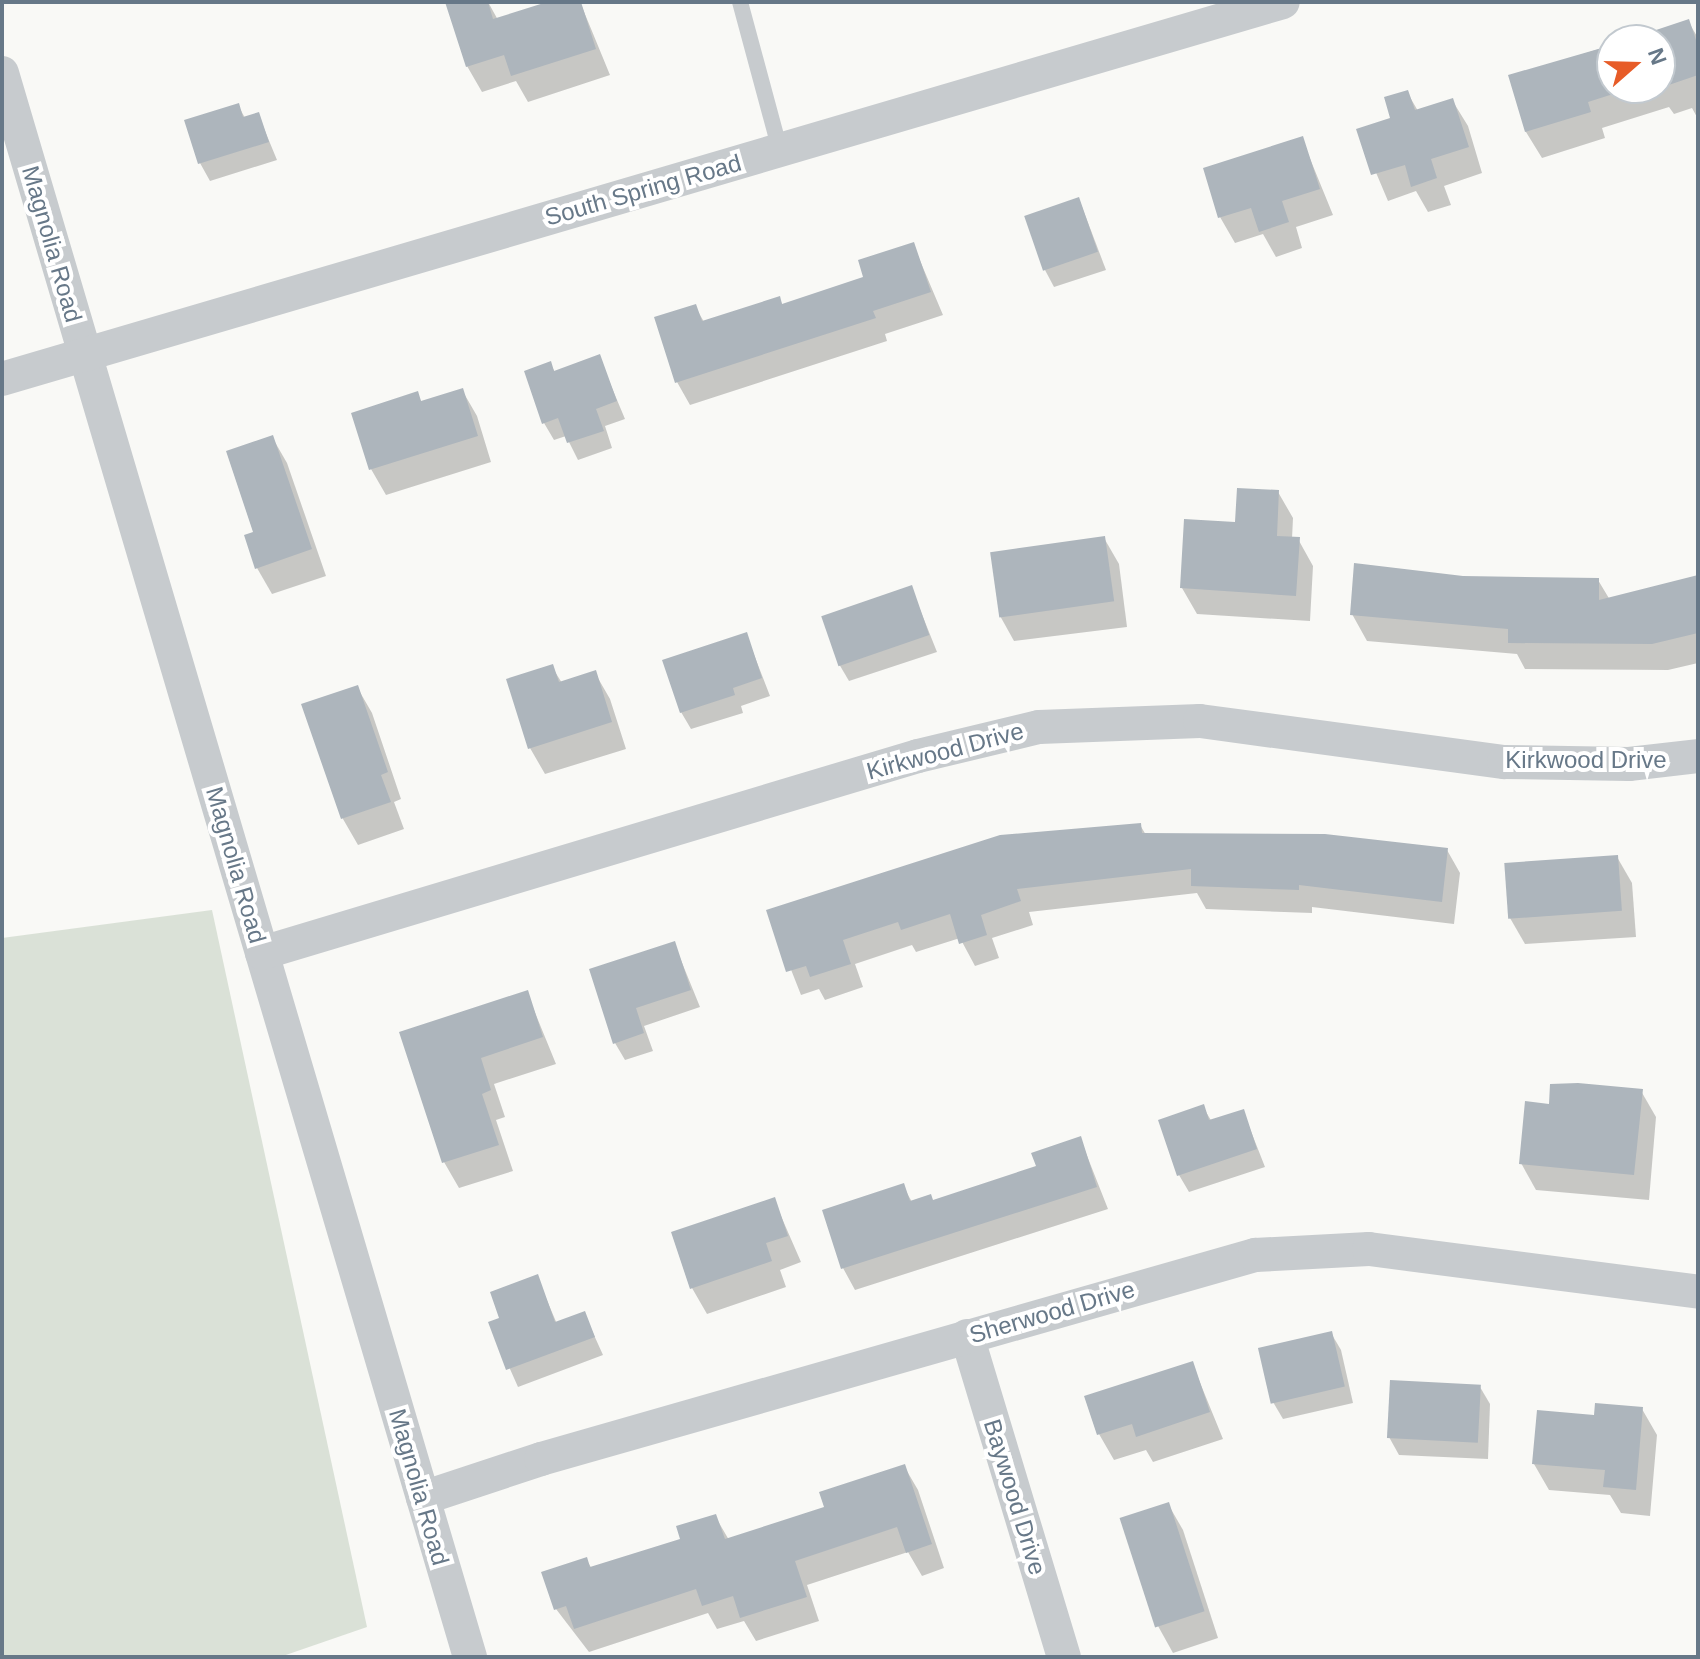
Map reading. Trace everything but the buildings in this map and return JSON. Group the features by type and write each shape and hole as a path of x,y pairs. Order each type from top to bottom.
{"street":[{"name":"South Spring Road","path":"2,379 1283,2"},
{"name":"Magnolia Road","path":"2,73 470,1657"},
{"name":"Kirkwood Drive","path":"262,953 918,756 1039,727 1200,721 1504,762 1629,764 1698,756"},
{"name":"Sherwood Drive","path":"423,1498 967,1336 1255,1255 1369,1249 1698,1292"},
{"name":"Baywood Drive","path":"967,1336 1064,1657"}],"lane":[{"path":"740,2 780,150"}],"shaded area":[{"path":"212,910 367,1627 280,1657 2,1657 2,938"}]}
